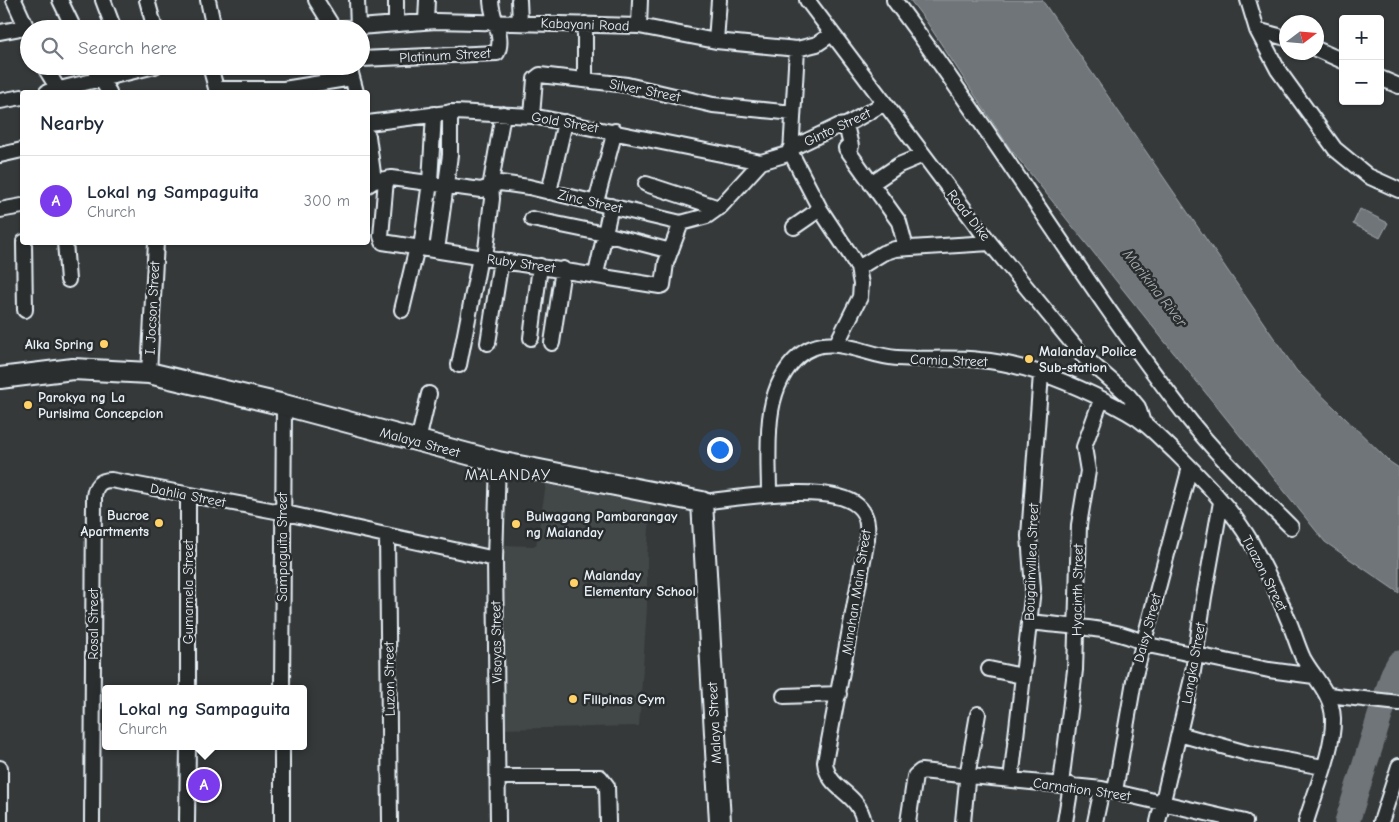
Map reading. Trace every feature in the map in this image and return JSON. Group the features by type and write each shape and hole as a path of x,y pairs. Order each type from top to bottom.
{"street":[{"path":"14,0 23,20"},
{"path":"60,0 70,20"},
{"path":"104,0 111,20"},
{"path":"147,0 153,20"},
{"path":"208,0 212,20"},
{"path":"316,0 328,20"},
{"path":"357,0 358,20"},
{"path":"396,0 396,24"},
{"path":"426,22 427,0"},
{"path":"491,0 491,12 495,22"},
{"path":"519,0 520,22"},
{"path":"639,26 640,0"},
{"path":"716,41 719,0"},
{"name":"Road Dike","path":"807,0 990,243 1082,356 1128,395 1138,407 1142,420"},
{"path":"894,0 936,56 1116,321 1188,419 1291,527"},
{"path":"1248,0 1257,30 1278,70 1334,148 1368,176 1399,190"},
{"name":"Kabayani Road","path":"370,26 426,22 520,22 639,26 716,41 797,49 817,44 832,34"},
{"name":"Platinum Street","path":"370,59 494,54 499,50 495,22"},
{"path":"585,24 585,80"},
{"path":"1257,30 1279,36"},
{"path":"0,32 20,31"},
{"path":"769,494 769,438 774,398 779,382 792,362 803,352 822,344 837,343 860,296 858,268 820,209 790,151 797,49"},
{"path":"1324,53 1341,60"},
{"path":"48,75 55,90"},
{"path":"98,75 108,90"},
{"path":"64,90 114,75"},
{"path":"212,75 216,90"},
{"path":"239,90 284,88 338,75"},
{"path":"352,75 356,90"},
{"name":"Silver Street","path":"532,116 535,79 537,76 627,85 713,105 792,113"},
{"path":"1384,80 1399,86"},
{"path":"0,101 20,97"},
{"name":"Ginto Street","path":"790,151 838,126 846,125 884,104"},
{"path":"438,250 450,156 450,112"},
{"name":"Gold Street","path":"370,123 450,112 532,116 615,131 761,162"},
{"path":"402,310 419,247 430,182 434,114"},
{"path":"459,364 482,257 503,114"},
{"path":"549,192 565,122"},
{"path":"846,125 851,146 846,148 899,222 906,248"},
{"path":"596,202 615,131"},
{"path":"370,148 376,182"},
{"path":"0,155 20,150"},
{"path":"761,162 790,151"},
{"path":"871,184 899,166 922,155"},
{"name":"Zinc Street","path":"376,182 395,178 481,190 500,183 596,202 681,223 707,216 719,208 761,162"},
{"name":"Ruby Street","path":"376,182 382,239 384,242 596,274 662,286 666,262 671,251"},
{"path":"646,184 719,208"},
{"path":"0,210 20,206"},
{"path":"596,274 611,206"},
{"path":"794,227 820,209"},
{"path":"532,220 605,234 671,251 681,223"},
{"path":"858,268 884,253 906,248 990,243"},
{"path":"24,245 26,310"},
{"path":"65,245 68,280"},
{"name":"I. Jocson Street","path":"148,373 156,245"},
{"path":"488,343 501,260"},
{"path":"531,338 540,266"},
{"path":"552,343 563,269"},
{"name":"Camia Street","path":"837,343 885,357 982,360 1041,374 1142,420"},
{"name":"Malaya Street","path":"0,378 72,369 148,373 284,405 498,462 702,502 720,822"},
{"name":"Bougainvillea Street","path":"1011,780 1033,589 1029,536 1041,374"},
{"path":"418,442 429,394"},
{"name":"Hyacinth Street","path":"1064,822 1077,629 1079,525 1088,471 1084,447 1101,400"},
{"name":"Sampaguita Street","path":"282,685 281,512 284,405"},
{"name":"Tuazon Street","path":"1142,420 1190,467 1240,525 1257,553 1286,614 1302,656 1328,695"},
{"name":"Visayas Street","path":"498,462 495,559 498,822"},
{"name":"Daisy Street","path":"1096,822 1109,790 1123,736 1142,642 1190,467"},
{"name":"Dahlia Street","path":"97,486 102,482 111,480 281,512"},
{"name":"Rosal Street","path":"92,822 94,496 97,486"},
{"name":"Minahan Main Street","path":"702,502 769,494 835,496 850,500 859,507 865,517 868,526 867,539 839,694 825,755 826,769 836,785 857,803 864,822"},
{"name":"Gumamela Street","path":"188,495 188,685"},
{"name":"Langka Street","path":"1158,822 1164,803 1196,655 1221,502"},
{"path":"281,512 495,559"},
{"name":"Luzon Street","path":"387,535 390,822"},
{"path":"1030,622 1101,631 1136,638 1148,645 1269,670 1314,676"},
{"path":"989,669 1022,676"},
{"path":"784,696 839,694"},
{"path":"1306,822 1328,750 1333,718 1328,695 1399,703"},
{"path":"963,822 978,714"},
{"path":"1179,734 1247,753 1323,767"},
{"path":"187,822 188,750"},
{"path":"282,750 282,822"},
{"path":"1381,822 1399,766"},
{"path":"0,768 0,822"},
{"name":"Carnation Street","path":"908,822 917,773 921,771 1109,790 1245,822"},
{"path":"497,777 600,777 607,786 608,822"}],"shaded area":[{"name":"Malanday Elementary School","path":"547,478 651,501 647,558 647,608 639,726 503,729 501,545 536,546"}],"water":[{"name":"Marikina River","path":"910,0 1042,0 1296,370 1390,462 1399,468 1399,593 1325,542 1009,147 926,21"},
{"path":"1360,209 1388,223 1380,238 1353,224"}],"waterway":[{"path":"1347,822 1393,674 1399,663"}],"place":[{"name":"Alka Spring","path":"104,344"},
{"name":"Malanday Police Sub-station","path":"1029,359"},
{"name":"Parokya ng La Purisima Concepcion","path":"28,405"},
{"name":"Bucroe Apartments","path":"159,523"},
{"name":"Bulwagang Pambarangay ng Malanday","path":"516,524"},
{"name":"Malanday Elementary School","path":"574,583"},
{"name":"Filipinas Gym","path":"573,699"},
{"name":"Lokal ng Sampaguita","path":"204,785"}],"district":[{"name":"MALANDAY","path":"508,474"}]}
